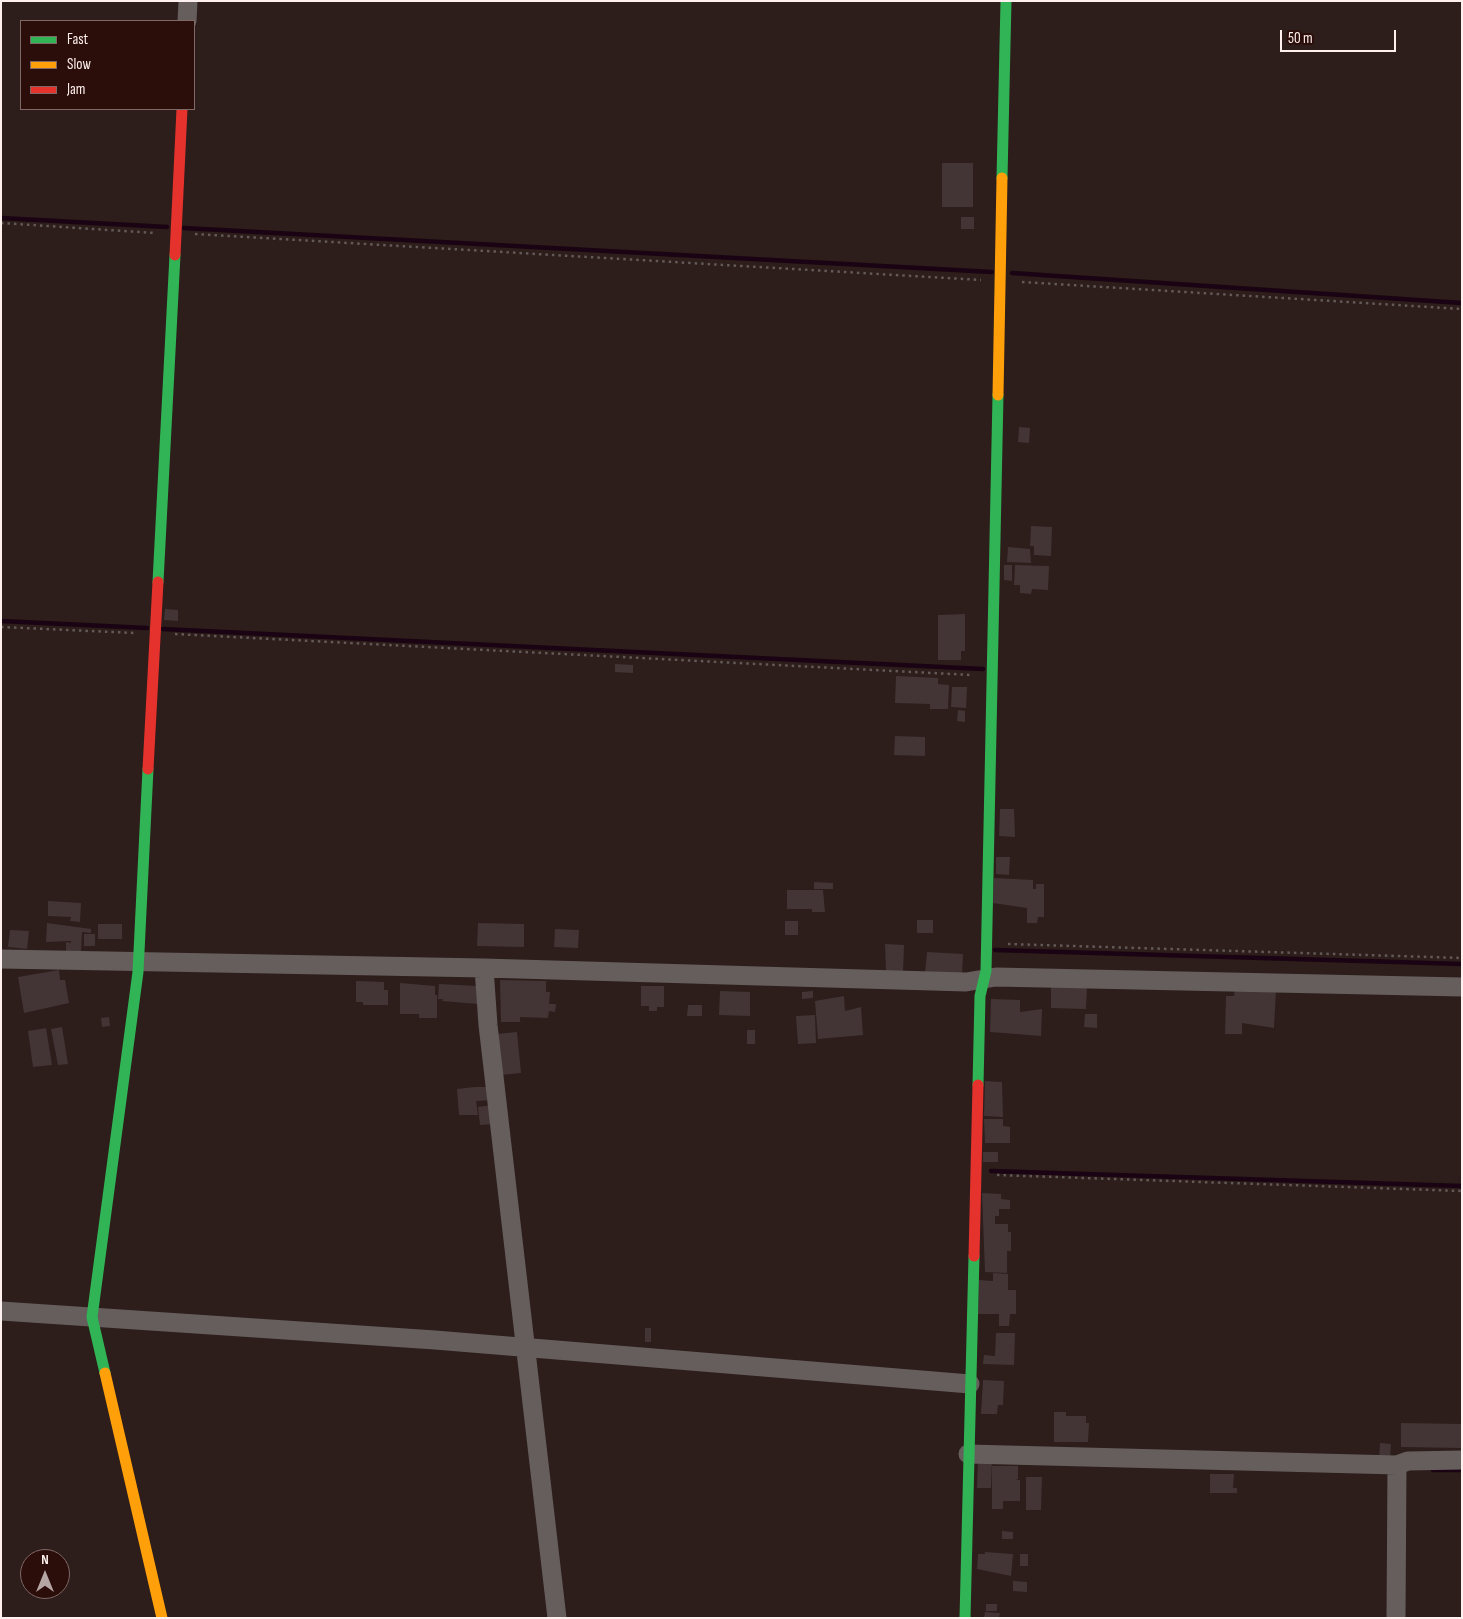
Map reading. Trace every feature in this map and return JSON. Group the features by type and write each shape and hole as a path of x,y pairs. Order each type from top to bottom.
{"street":[{"path":"187,20 188,1"},
{"path":"965,1618 968,1454 964,1384 976,1175 980,996 984,980 986,943 1006,1"},
{"path":"162,1618 86,1317 135,964 149,634 176,234 182,110"},
{"path":"1,959 484,974 966,982 996,977 1462,987"},
{"path":"484,974 557,1618"},
{"path":"1,1311 426,1340 964,1384"},
{"path":"968,1454 1397,1465 1408,1461 1462,1460"},
{"path":"1396,1618 1397,1465"}],"path":[{"path":"1,223 156,233"},
{"path":"176,234 985,280"},
{"path":"1000,281 1462,309"},
{"path":"1,627 977,675"},
{"path":"986,943 1462,958"},
{"path":"976,1175 1462,1191"}],"building":[{"path":"942,163 973,163 973,207 942,207"},
{"path":"961,217 974,217 974,229 961,229"},
{"path":"1019,427 1030,428 1029,443 1018,442"},
{"path":"1031,526 1052,527 1051,556 1034,555 1034,546 1030,546"},
{"path":"1008,547 1030,549 1031,563 1007,562"},
{"path":"1004,565 1012,565 1012,581 1004,580"},
{"path":"1015,565 1049,566 1048,590 1032,589 1031,594 1020,593 1020,585 1014,585"},
{"path":"165,609 178,610 178,621 164,620"},
{"path":"965,614 965,651 961,651 961,660 938,660 938,615"},
{"path":"615,664 633,665 633,673 615,672"},
{"path":"896,676 938,678 938,684 949,685 948,709 930,709 930,704 895,703"},
{"path":"952,687 967,687 966,708 951,707"},
{"path":"958,710 965,711 965,722 957,721"},
{"path":"895,736 925,737 925,756 894,755"},
{"path":"1000,809 1014,809 1015,837 999,836"},
{"path":"996,857 1010,857 1009,875 996,874"},
{"path":"994,878 1033,880 1033,889 1036,889 1036,884 1044,884 1044,917 1038,917 1037,923 1027,923 1027,908 993,903"},
{"path":"814,882 833,883 833,889 814,889"},
{"path":"787,890 823,890 825,912 812,912 812,909 787,909"},
{"path":"48,901 81,903 80,922 70,921 71,917 48,916"},
{"path":"917,920 933,920 933,933 917,933"},
{"path":"785,921 798,921 798,935 785,935"},
{"path":"47,923 91,929 91,933 82,932 81,952 66,951 66,942 71,943 71,941 46,942"},
{"path":"478,923 524,924 524,947 477,946"},
{"path":"98,924 122,924 122,939 98,939"},
{"path":"555,929 579,930 578,948 554,947"},
{"path":"10,930 29,931 27,949 8,947"},
{"path":"84,934 95,934 95,946 84,946"},
{"path":"885,944 904,945 903,973 886,972"},
{"path":"927,952 963,954 962,974 925,973"},
{"path":"59,970 60,980 65,980 69,1003 24,1013 18,977"},
{"path":"500,980 546,981 546,992 550,992 549,1004 556,1004 555,1012 549,1011 548,1018 520,1017 520,1022 501,1022"},
{"path":"356,981 384,982 384,990 388,990 388,1005 363,1005 363,1002 356,1002"},
{"path":"400,983 435,986 437,1018 419,1018 419,1014 400,1014"},
{"path":"439,984 478,986 478,1004 438,999"},
{"path":"641,986 664,986 664,1007 657,1007 657,1011 649,1011 649,1006 641,1006"},
{"path":"1051,986 1087,987 1086,1009 1051,1008"},
{"path":"1235,989 1276,990 1274,1028 1242,1023 1242,1034 1225,1034 1226,996 1234,996"},
{"path":"720,991 750,992 750,1016 719,1015"},
{"path":"813,991 813,998 802,999 802,992"},
{"path":"844,996 845,1011 861,1007 863,1035 818,1039 815,1001"},
{"path":"991,999 1020,1000 1020,1012 1042,1009 1041,1036 990,1032"},
{"path":"688,1005 702,1005 702,1016 687,1016"},
{"path":"1085,1014 1097,1014 1097,1028 1084,1027"},
{"path":"815,1015 816,1043 798,1044 796,1016"},
{"path":"109,1017 110,1026 102,1027 101,1018"},
{"path":"62,1027 68,1064 58,1065 51,1029"},
{"path":"46,1028 52,1065 33,1067 28,1031"},
{"path":"747,1030 755,1030 755,1044 747,1044"},
{"path":"517,1032 521,1073 501,1075 497,1034"},
{"path":"985,1081 1002,1082 1003,1117 984,1116"},
{"path":"492,1087 493,1100 476,1101 478,1115 459,1115 457,1089"},
{"path":"492,1105 494,1124 480,1125 478,1107"},
{"path":"984,1119 1003,1119 1003,1126 1010,1127 1010,1143 985,1143"},
{"path":"983,1152 998,1152 998,1162 983,1162"},
{"path":"982,1193 1001,1194 1001,1199 1010,1200 1010,1209 999,1209 999,1216 995,1216 995,1224 1008,1224 1008,1232 1011,1232 1011,1251 1007,1251 1007,1273 985,1272"},
{"path":"993,1273 1008,1274 1008,1290 1016,1290 1016,1314 1010,1314 1009,1326 999,1326 999,1314 978,1314 979,1280 993,1281"},
{"path":"645,1328 651,1328 651,1342 645,1342"},
{"path":"996,1333 1015,1333 1014,1365 983,1364 984,1355 995,1356"},
{"path":"983,1380 1004,1381 1003,1405 998,1405 997,1414 981,1414"},
{"path":"1054,1412 1066,1412 1066,1416 1086,1416 1086,1423 1089,1423 1088,1442 1054,1442"},
{"path":"1401,1423 1462,1424 1462,1448 1401,1447"},
{"path":"1380,1443 1391,1444 1390,1459 1379,1459"},
{"path":"978,1459 992,1459 991,1488 977,1488"},
{"path":"992,1466 1018,1466 1018,1479 1016,1480 1020,1480 1020,1501 1003,1501 1003,1509 992,1509"},
{"path":"1210,1474 1234,1474 1233,1488 1237,1488 1237,1493 1210,1493"},
{"path":"1026,1477 1042,1477 1041,1510 1026,1510"},
{"path":"1002,1531 1013,1532 1013,1539 1002,1539"},
{"path":"985,1552 1013,1554 1011,1576 977,1569 978,1554 985,1554"},
{"path":"1020,1554 1028,1554 1028,1566 1020,1566"},
{"path":"1013,1581 1027,1582 1027,1592 1013,1591"},
{"path":"986,1604 997,1604 997,1611 986,1611"},
{"path":"985,1612 1000,1613 999,1618 984,1618"}],"waterway":[{"path":"1,218 167,227"},
{"path":"184,228 992,272"},
{"path":"1012,273 1462,303"},
{"path":"1,621 147,628"},
{"path":"163,629 983,669"},
{"path":"995,950 1462,964"},
{"path":"991,1171 1462,1186"},
{"path":"1433,1470 1462,1470"}],"traffic: fast":[{"path":"1002,178 1006,1"},
{"path":"158,582 175,255"},
{"path":"978,1085 980,996 986,971 998,395"},
{"path":"105,1373 92,1317 138,972 148,769"},
{"path":"965,1618 974,1256"}],"traffic: slow":[{"path":"998,395 1002,178"},
{"path":"105,1373 162,1618"}],"traffic: jam":[{"path":"175,255 182,110"},
{"path":"148,769 158,582"},
{"path":"974,1256 978,1085"}]}
